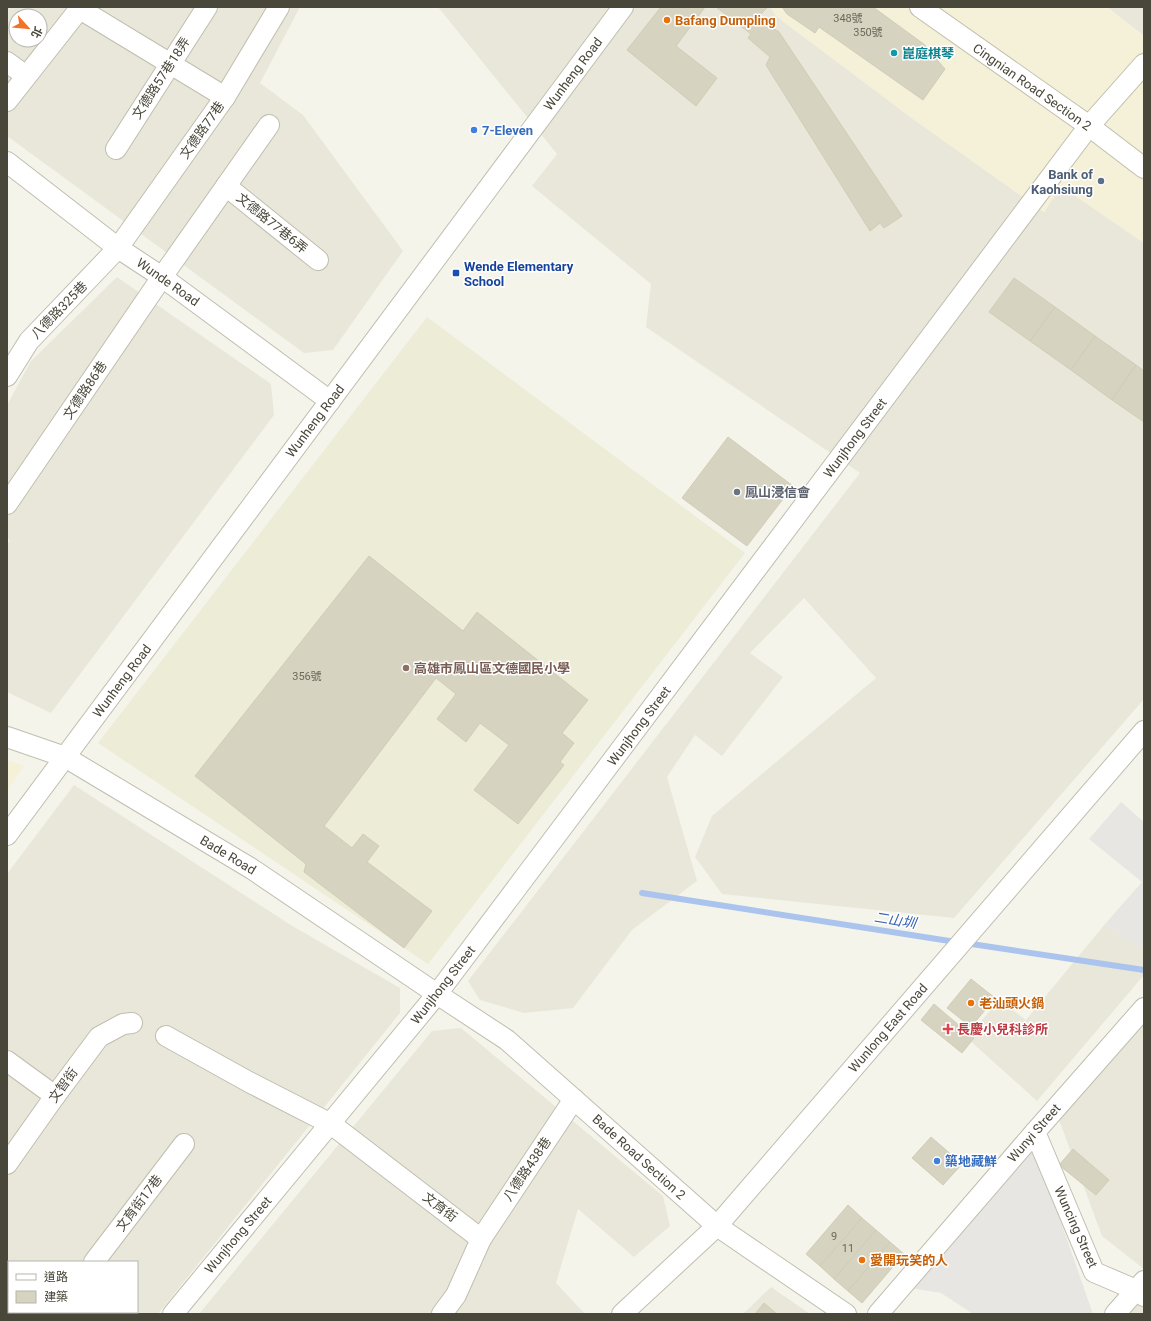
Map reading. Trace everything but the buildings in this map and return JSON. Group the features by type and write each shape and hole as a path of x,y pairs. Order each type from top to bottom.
{"street":[{"name":"文德路57巷18弄","path":"116,149 207,7"},
{"name":"文德路77巷","path":"118,248 225,97 279,7"},
{"name":"Wunheng Road","path":"7,835 623,7"},
{"name":"Cingnian Road Section 2","path":"920,7 1089,126 1144,168"},
{"path":"7,101 81,8 225,97"},
{"path":"7,62 26,76"},
{"name":"Wunjhong Street","path":"173,1314 437,994 1089,126 1144,64"},
{"path":"162,277 269,125"},
{"name":"Wunde Road","path":"7,162 118,248 162,277 330,401"},
{"name":"文德路77巷6弄","path":"226,186 318,260"},
{"name":"八德路325巷","path":"7,376 29,341 118,248"},
{"name":"文德路86巷","path":"7,504 162,277"},
{"name":"Wunlong East Road","path":"622,1314 717,1226 1144,732"},
{"name":"Bade Road","path":"7,737 65,757 252,869 437,994"},
{"name":"Bade Road Section 2","path":"437,994 507,1040 717,1226 846,1314"},
{"name":"Wunyi Street","path":"878,1314 1144,1008"},
{"name":"文智街","path":"7,1164 54,1096 99,1037 123,1024 132,1022"},
{"path":"166,1036 249,1082 331,1124"},
{"path":"7,1061 54,1096"},
{"name":"八德路438巷","path":"481,1239 574,1099"},
{"name":"文育街","path":"331,1124 481,1239"},
{"name":"Wuncing Street","path":"1035,1132 1094,1272 1141,1289"},
{"name":"文育街17巷","path":"95,1261 184,1144"},
{"path":"442,1314 456,1295 481,1239"},
{"path":"1115,1314 1141,1289"}],"shaded area":[{"path":"7,7 300,7 260,83 303,115 403,251 333,350 304,353 7,136"},
{"path":"438,7 770,7 776,16 913,119 1044,212 1061,186 1144,243 1144,699 954,918 722,894 695,857 712,816 876,678 804,598 750,653 783,677 722,756 695,735 667,777 697,881 632,930 573,1008 524,1013 480,1000 468,981 860,473 646,327 651,284 532,186 557,154"},
{"path":"770,7 1106,7 1144,37 1144,243 1061,186 1044,212 913,119 776,16"},
{"path":"1107,7 1144,7 1144,36"},
{"path":"117,277 271,384 274,415 51,713 7,692 7,545 10,540 7,538 7,405 31,361"},
{"name":"高雄市鳳山區文德國民小學","path":"427,317 745,553 428,964 98,743"},
{"path":"7,760 24,766 7,791"},
{"path":"74,785 294,927 400,988 400,1013 158,1314 7,1314 7,874"},
{"path":"1121,802 1144,822 1144,951 1105,924 1142,882 1089,839"},
{"path":"1105,924 1144,951 1144,975 1037,1101 967,1038 999,1000 1026,1020"},
{"path":"1144,1020 1144,1269 1102,1236 1058,1117"},
{"path":"461,1028 663,1196 670,1226 634,1257 578,1209 556,1283 585,1314 199,1314 432,1031"},
{"path":"1034,1145 1093,1314 973,1314 941,1293 910,1288"},
{"path":"771,1287 810,1314 743,1314"},
{"path":"1140,1300 1144,1303 1144,1314 1129,1314"}],"waterway":[{"name":"二山圳","path":"642,893 956,942"},
{"name":"二山圳","path":"965,943 1144,970"}],"place":[{"name":"Bafang Dumpling","path":"667,20"},
{"name":"崑庭棋琴","path":"894,53"},
{"name":"7-Eleven","path":"474,130"},
{"name":"Bank of Kaohsiung","path":"1101,181"},
{"name":"Wende Elementary School","path":"456,273"},
{"name":"鳳山浸信會","path":"737,492"},
{"name":"高雄市鳳山區文德國民小學","path":"406,668"},
{"name":"老汕頭火鍋","path":"971,1003"},
{"name":"長慶小兒科診所","path":"948,1029"},
{"name":"築地藏鮮","path":"937,1161"},
{"name":"愛開玩笑的人","path":"862,1260"}]}
